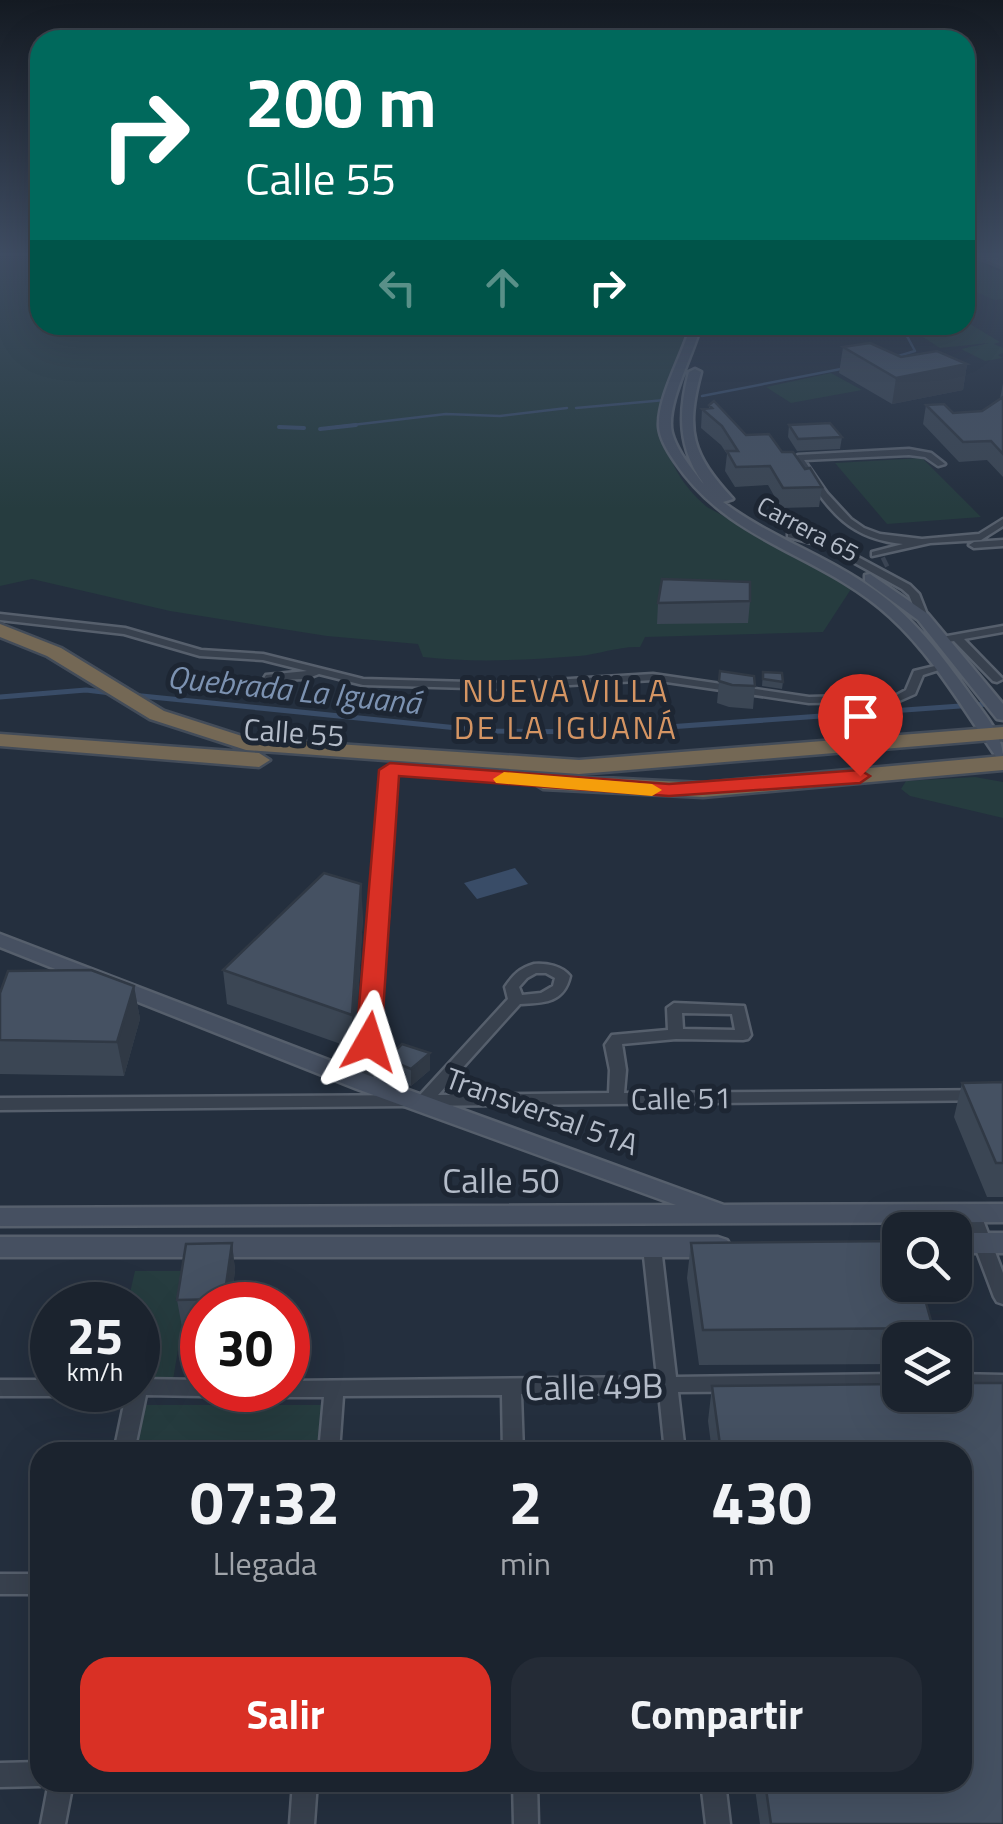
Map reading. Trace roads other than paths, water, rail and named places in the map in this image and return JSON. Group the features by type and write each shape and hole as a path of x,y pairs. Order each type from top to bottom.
{"highway":[{"path":"0,630 28,631 157,715 215,736 241,751 578,767 991,730"},
{"name":"Calle 55","path":"0,740 241,751 390,770 669,790 1003,763"},
{"path":"966,767 1003,772"}],"main road":[{"name":"Carrera 65","path":"693,339 664,424 693,482 725,512 862,587 897,616 991,730 1003,754"},
{"name":"Carrera 65","path":"703,339 684,420 689,444 722,496 878,582 923,617 1003,715"},
{"path":"919,641 937,641 962,663"},
{"name":"Transversal 51A","path":"0,940 365,1083 726,1213"},
{"name":"Calle 50","path":"0,1217 882,1212"},
{"name":"Calle 50","path":"972,1212 1003,1213"},
{"path":"652,1247 659,1231 687,1215"},
{"path":"0,1247 735,1246"}],"street":[{"path":"891,550 844,521 798,458 909,452 932,457 941,464"},
{"path":"877,562 891,550 923,542 1001,533"},
{"path":"938,547 1001,533"},
{"path":"791,535 877,562 914,594 923,617"},
{"path":"868,536 923,542"},
{"path":"844,553 877,562"},
{"path":"0,617 28,631 125,631 200,653 262,657 363,682 474,686 653,677 830,700 899,698 911,692 918,673 940,669"},
{"path":"942,640 1003,630"},
{"path":"958,640 997,679"},
{"path":"263,690 270,677 306,676 316,671"},
{"path":"365,1083 390,770"},
{"path":"422,1101 516,1000"},
{"path":"616,1099 618,1070 613,1045 617,1040 676,1034"},
{"name":"Calle 51","path":"0,1104 1003,1096"},
{"path":"972,1215 1003,1297"},
{"path":"652,1247 675,1442"},
{"name":"Calle 49B","path":"310,1389 882,1382"},
{"path":"972,1382 1003,1383"},
{"path":"0,1388 30,1388"},
{"path":"511,1388 514,1442"},
{"path":"330,1442 334,1390"},
{"path":"126,1442 132,1412"},
{"path":"0,1584 30,1584"},
{"path":"0,1776 30,1774"},
{"path":"53,1824 59,1792"},
{"path":"302,1824 304,1792"},
{"path":"524,1792 526,1824"},
{"path":"714,1792 718,1824"}],"water":[{"path":"515,868 528,884 477,899 464,883"}],"waterway":[{"path":"895,357 915,351 909,339"},
{"path":"702,396 846,368"},
{"path":"576,408 665,400"},
{"path":"335,427 446,414 500,416 567,408"},
{"path":"320,429 356,425"},
{"path":"283,427 279,427 304,428"},
{"name":"Quebrada La Iguaná","path":"0,697 86,690 111,693"},
{"name":"Quebrada La Iguaná","path":"132,695 487,731 599,732 988,704"}],"tunnel":[{"path":"883,563 887,561"}],"district":[{"name":"NUEVA VILLA DE LA IGUANÁ","path":"566,708"}]}
